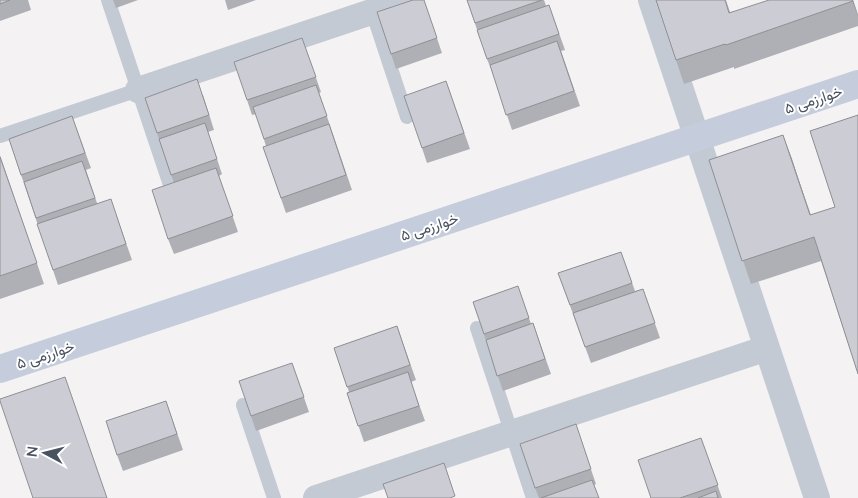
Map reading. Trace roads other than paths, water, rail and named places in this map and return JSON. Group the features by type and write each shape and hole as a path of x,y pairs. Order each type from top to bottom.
{"street":[{"path":"138,90 370,6 408,0"},
{"path":"651,0 817,498"},
{"name":"خوارزمی ۵","path":"0,369 858,84"},
{"path":"316,498 767,348"}],"lane":[{"path":"108,0 173,194"},
{"path":"370,6 407,117"},
{"path":"0,136 138,90"},
{"path":"477,328 534,498"},
{"path":"243,405 274,498"}]}
